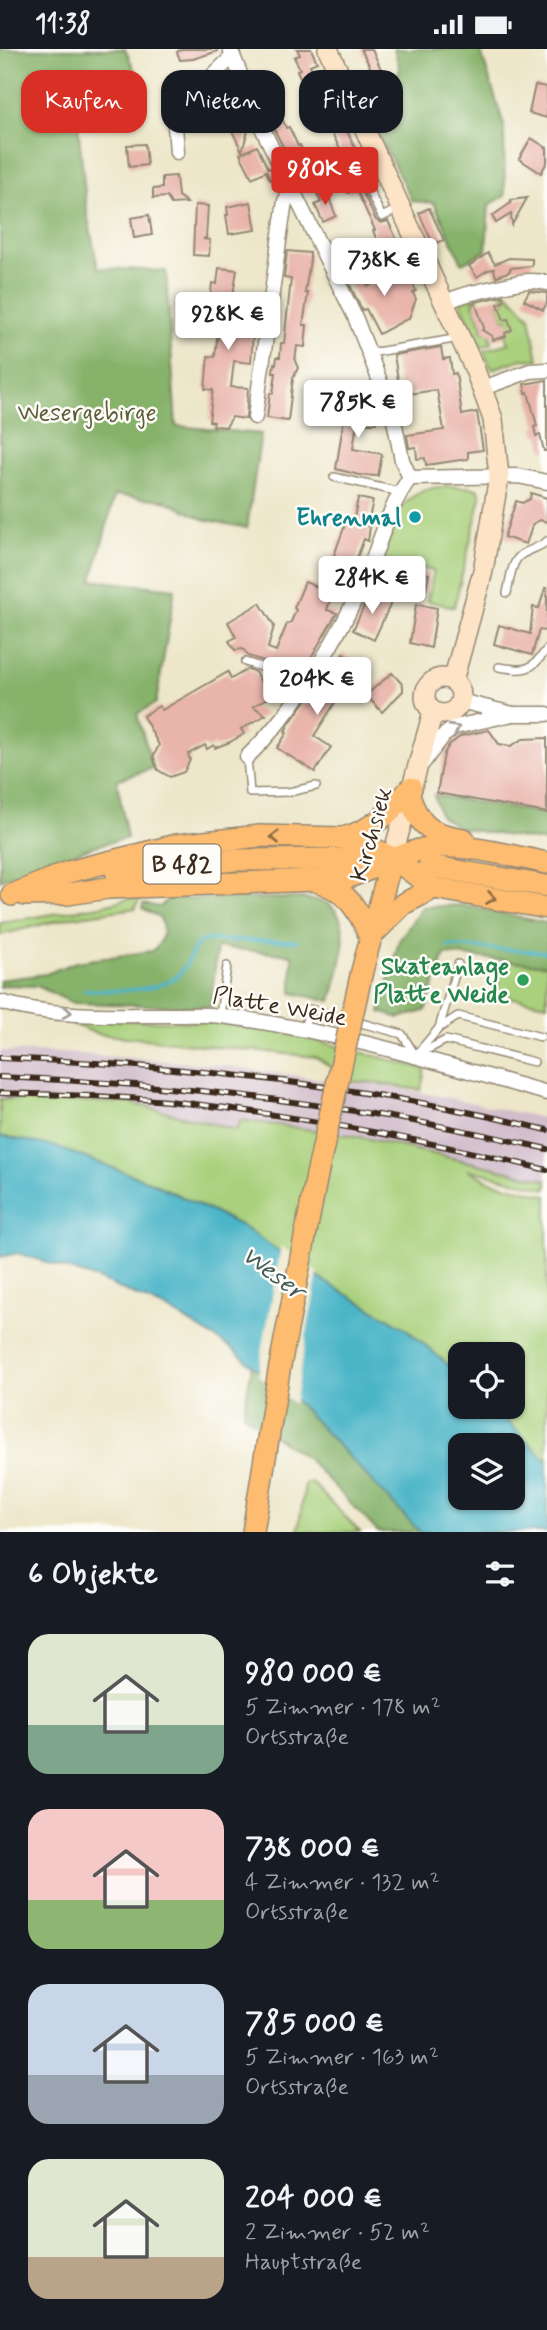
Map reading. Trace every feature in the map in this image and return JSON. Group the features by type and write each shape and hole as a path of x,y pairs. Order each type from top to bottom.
{"main road":[{"path":"328,49 483,388 494,419 499,476 483,571 447,680"},
{"path":"447,680 460,690 460,701 449,713 438,714 433,712 426,702 426,691 432,682 447,680"},
{"name":"Kirchsiek","path":"253,1532 302,1248 362,971 433,712"},
{"path":"343,838 377,824 412,786"},
{"path":"412,786 417,815 430,831 492,843 522,858"},
{"path":"6,897 68,872 177,845 260,836 343,838 366,845 392,858 434,888 547,908"},
{"path":"6,897 68,894 108,888 316,881 353,876 392,858 441,846 547,863"},
{"name":"B 482","path":"6,897 115,873 182,864 295,858 354,859"},
{"path":"429,866 547,886"},
{"path":"316,881 331,886 351,902 370,937 403,904 434,888"}],"street":[{"path":"177,152 174,113 231,52 264,132 350,306 370,353 393,415 402,460 410,478"},
{"path":"255,417 285,201 292,190"},
{"path":"444,303 474,290 511,282 538,280 547,283"},
{"path":"483,388 530,371 547,370"},
{"path":"410,478 499,476 547,482"},
{"path":"247,757 277,724 336,638 368,571 400,492 410,478"},
{"path":"460,701 513,714"},
{"path":"412,786 448,732 468,723 513,714 547,714"},
{"name":"Platte Weide","path":"0,1002 64,1013 215,1015 304,1029 415,1056 547,1093"}],"lane":[{"path":"370,353 460,338"},
{"path":"334,477 400,492"},
{"path":"507,593 516,560 547,541"},
{"path":"499,667 522,671 531,669 547,649"},
{"path":"245,663 306,681"},
{"path":"247,757 250,793 289,792 316,786"},
{"path":"439,1028 458,964"},
{"path":"215,1015 227,966"},
{"path":"304,1029 309,1009 402,1034 415,1056"},
{"path":"415,1056 439,1028 458,1016 541,1037"},
{"path":"415,1056 446,1039 534,1062"}],"shaded area":[{"path":"0,1051 66,1053 221,1065 353,1084 369,1083 547,1119 547,1180 356,1136 302,1128 241,1120 237,1131 132,1105 0,1099"}],"green space":[{"name":"Wesergebirge","path":"0,49 125,49 135,70 21,70 21,133 79,133 87,213 98,268 166,271 176,426 261,434 247,528 203,519 164,500 115,495 92,580 175,589 156,703 137,714 153,768 117,780 127,838 95,846 0,880"},
{"path":"394,49 478,49 481,52 504,125 505,196 489,205 486,251 462,263 434,203 412,201 378,133 403,133 403,70 400,69"},
{"path":"506,291 530,317 538,360 522,359 492,369 483,351 509,343 505,333 508,319 504,320 498,304 505,301 502,293"},
{"path":"478,297 473,303 483,328 481,331 484,333 488,330 492,343 481,347 460,301"},
{"path":"431,488 474,488 479,490 481,497 454,607 427,601 434,571 381,559 396,519 409,500"},
{"path":"434,795 547,814 547,842 459,828 440,815"},
{"path":"142,898 136,908 72,917 0,935 0,923"},
{"path":"302,898 324,902 335,910 341,920 343,947 331,1001 292,993 292,955 217,947 211,1007 73,1003 37,986 0,987 0,980 46,974 76,962 152,951 161,940 163,930 159,917 142,908 143,904 160,907 168,899"},
{"path":"461,905 547,923 547,965 445,954 425,1011 399,1018 380,1012 399,941 422,907"},
{"name":"Skateanlage Platte Weide","path":"503,959 547,965 547,1004 496,995"},
{"path":"70,1019 208,1022 275,1030 425,1069 421,1090 353,1082 316,1057 98,1034 74,1025"},
{"path":"0,1099 132,1103 236,1130 241,1120 356,1136 547,1180 547,1189 467,1169 489,1181 547,1196 547,1461 525,1439 525,1433 519,1433 505,1419 525,1419 525,1342 448,1342 448,1365 405,1328 324,1281 240,1225 149,1181 0,1136"},
{"path":"252,1365 300,1405 420,1532 378,1532 309,1460 243,1414"},
{"path":"311,1482 360,1532 298,1532 305,1484"}],"water":[{"name":"Weser","path":"0,1136 53,1146 149,1181 240,1225 324,1281 405,1328 448,1365 448,1419 505,1419 519,1433 448,1433 448,1510 525,1510 525,1439 547,1461 547,1532 420,1532 300,1405 230,1347 169,1310 100,1280 18,1253 0,1257"}],"pier":[{"path":"281,1246 318,1273 294,1404 258,1375"}],"building":[{"path":"182,49 218,51 180,60 177,52"},
{"path":"297,49 311,49 317,62 310,65 312,70 299,70 299,75 297,70 300,69 294,57 300,55"},
{"path":"361,49 372,49 381,70 372,70"},
{"path":"535,85 547,87 547,118 529,113"},
{"path":"285,126 289,127 304,154 307,153 316,172 300,180 276,133 285,133"},
{"path":"233,133 247,133 242,151"},
{"path":"332,133 348,133 357,151 344,157"},
{"path":"531,138 547,148 547,162 541,173 519,159"},
{"path":"145,144 147,165 129,167 127,145"},
{"path":"257,146 268,169 271,168 276,178 270,180 266,171 252,178 240,154"},
{"path":"347,160 376,220 381,223 388,221 400,246 376,257 372,247 379,244 373,231 375,230 356,189 348,193 335,165"},
{"path":"176,176 178,196 187,203 171,204 167,197 153,198 153,189 162,188 162,177"},
{"path":"326,190 336,216 323,222 315,205 321,202 317,194"},
{"path":"527,198 512,225 511,214 496,223 492,216 511,203 511,200"},
{"path":"251,202 256,230 229,234 227,207"},
{"path":"195,205 208,206 206,238 203,239 210,240 209,256 193,255"},
{"path":"429,208 444,240 433,244 419,213"},
{"path":"149,215 152,235 134,238 131,218"},
{"path":"287,251 310,253 303,325 307,325 305,347 297,346 295,361 298,368 293,378 288,421 267,418 276,373 273,373 274,363 276,364 277,357 280,357 281,343 284,343 291,279 284,278"},
{"path":"488,253 495,264 509,258 532,259 532,266 510,268 510,271 496,277 494,269 488,270 477,277 469,266"},
{"path":"219,268 237,270 230,314 254,317 251,363 234,361 231,387 248,388 246,419 232,417 226,427 213,426 214,422 209,421 213,390 205,389 208,356 215,357 219,322 208,320 212,283 217,284"},
{"path":"351,269 357,272 361,270 368,286 399,271 401,274 407,271 416,291 413,293 416,299 409,318 379,334 366,309 362,310 345,275"},
{"path":"529,291 547,293 547,303 543,310 524,300"},
{"path":"503,296 505,301 498,304 504,320 508,319 512,330 505,333 506,336 493,340 492,336 482,330 484,328 475,302"},
{"path":"441,347 443,359 450,358 452,374 456,373 462,415 477,412 483,450 468,452 468,459 426,465 425,458 417,459 416,447 409,448 407,435 444,430 437,390 409,394 407,385 399,386 394,355"},
{"path":"547,380 547,451 544,451 540,435 536,436 534,427 537,426 524,384"},
{"path":"350,398 378,402 376,423 357,423 353,449 382,454 378,476 359,475 336,469"},
{"path":"531,493 547,498 547,522 540,520 533,524 526,544 504,537 516,501 522,503 530,499"},
{"path":"358,498 373,501 367,526 370,527 368,541 364,539 350,576 339,574 327,610 337,613 302,673 248,656 243,649 235,650 229,641 236,637 228,622 260,603 274,626 268,648 276,651 287,624 291,622 305,582 322,589 346,522 353,523"},
{"path":"398,568 429,574 425,593 394,586"},
{"path":"545,588 547,631 539,630 532,655 494,644 499,625 530,634 533,607 539,608"},
{"path":"370,593 391,603 374,640 353,630"},
{"path":"416,604 437,608 431,648 410,643"},
{"path":"343,653 365,682 355,691 348,682 314,736 331,747 315,772 277,748 287,733 285,731 289,724 323,677 330,682"},
{"path":"248,669 255,672 270,697 253,706 266,715 241,729 244,734 230,742 207,749 205,745 188,754 190,760 184,772 170,777 158,770 153,757 159,745 143,716 159,706 162,710 228,672 231,679"},
{"path":"392,673 403,685 403,691 382,712 366,695"},
{"path":"489,730 499,744 511,746 523,739 547,738 547,813 437,793 444,754 449,745 461,736"}],"waterway":[{"path":"84,990 137,989 164,983 183,970 194,950 204,940 297,941"},
{"path":"447,946 547,952"}],"railway":[{"path":"0,1058 138,1066 275,1080 412,1101 547,1130"},
{"path":"0,1077 138,1085 275,1099 412,1121 547,1149"},
{"path":"0,1093 140,1099 277,1115 458,1149 547,1170"}],"place":[{"name":"Ehrenmal","path":"415,517"},
{"name":"Skateanlage Platte Weide","path":"523,980"}]}
